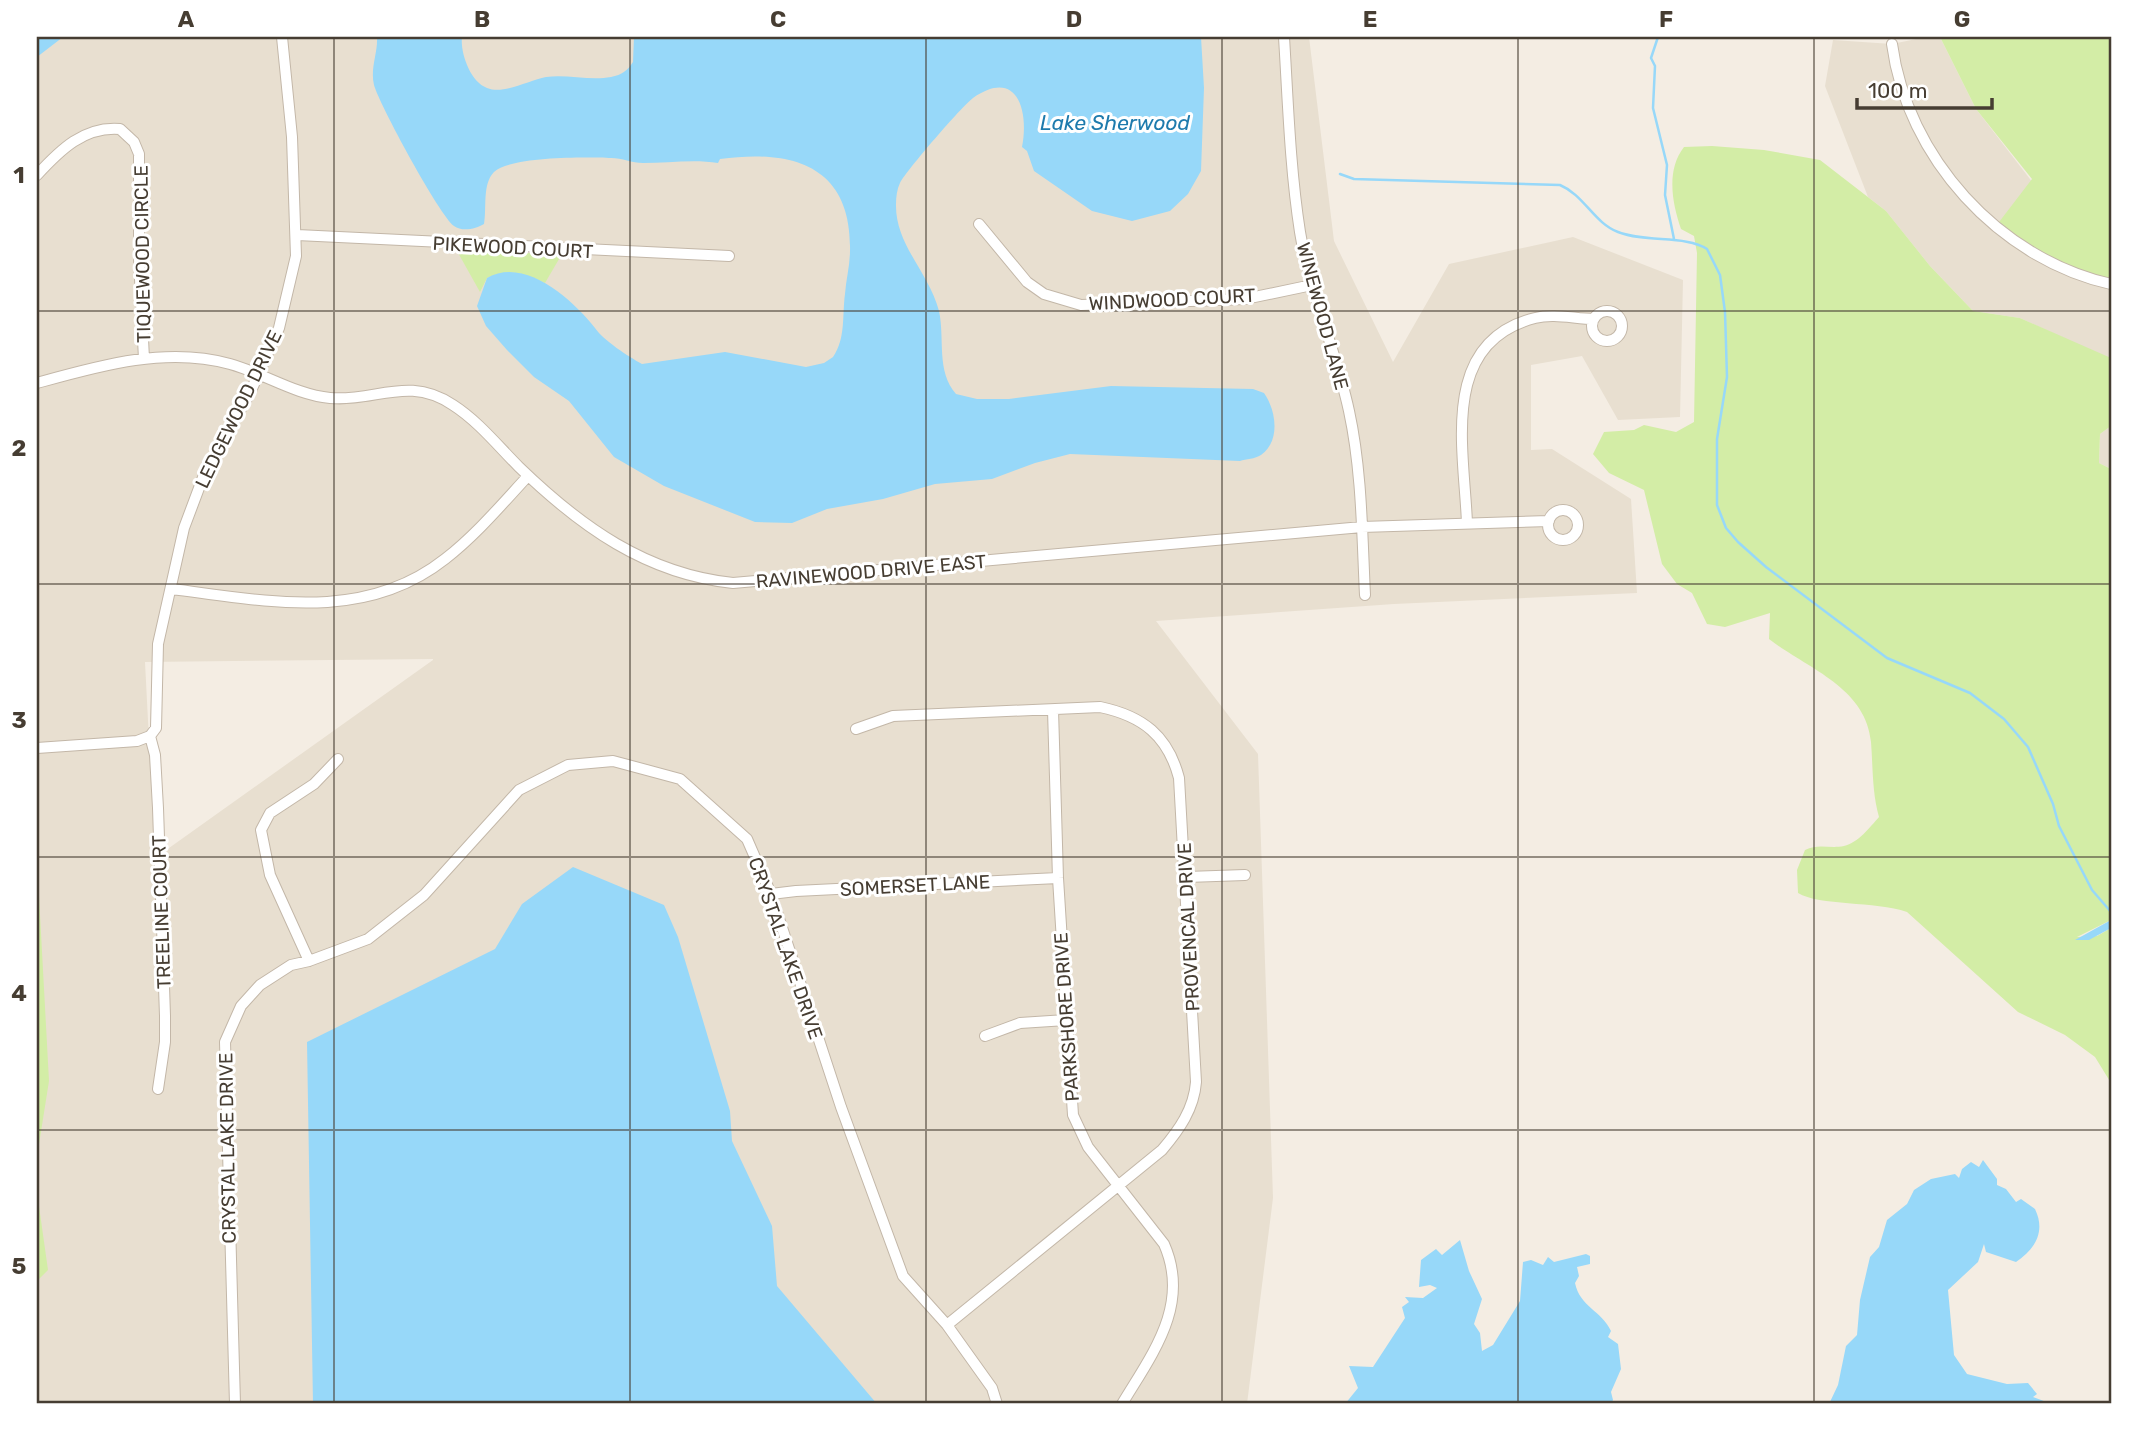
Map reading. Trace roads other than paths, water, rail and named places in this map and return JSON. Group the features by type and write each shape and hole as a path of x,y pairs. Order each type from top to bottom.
{"street":[{"name":"LEDGEWOOD DRIVE","path":"150,736 157,719 159,643 179,545 194,497 259,373 279,328 296,256 297,235 282,37"},
{"name":"WINEWOOD LANE","path":"1284,37 1300,233 1312,285 1330,337 1349,411 1358,459 1365,595"},
{"path":"1892,44 1896,71 1909,109 1934,157 1958,188 1996,226 2027,249 2056,265 2111,284"},
{"name":"TIQUEWOOD CIRCLE","path":"37,175 72,141 98,130 120,129 134,142 141,174 139,259 144,359"},
{"name":"WINDWOOD COURT","path":"979,224 1027,282 1044,294 1081,305 1245,299 1312,285"},
{"name":"PIKEWOOD COURT","path":"297,235 729,256"},
{"path":"1466,523 1462,396 1469,369 1482,348 1511,327 1536,317 1594,319"},
{"name":"RAVINEWOOD DRIVE EAST","path":"37,383 112,363 144,359 215,360 259,373 321,397 350,397 398,389 435,396 465,414 566,509 630,554 680,574 733,583 1362,527 1549,522"},
{"path":"172,589 309,605 348,601 382,593 422,575 445,559 528,476"},
{"name":"PROVENCAL DRIVE","path":"856,729 893,716 1100,707 1122,712 1165,742 1174,757 1179,778 1187,877 1195,1095 1180,1128 1168,1143 947,1325"},
{"name":"PARKSHORE DRIVE","path":"1053,710 1058,878 1073,1115 1088,1147 1164,1244 1172,1262 1174,1286 1166,1331 1122,1404"},
{"path":"37,748 137,741 150,736"},
{"name":"TREELINE COURT","path":"150,736 155,755 158,808 165,1016 165,1042 158,1089"},
{"path":"309,961 270,875 261,830 270,813 314,784 338,759"},
{"name":"CRYSTAL LAKE DRIVE","path":"235,1404 225,1042 241,1006 260,985 291,965 368,939 424,895 519,790 568,765 613,761 681,779 747,839 771,894 903,1276 947,1325 992,1388 997,1404"},
{"path":"1187,877 1245,875"},
{"name":"SOMERSET LANE","path":"771,894 1058,878"},
{"path":"985,1036 1020,1023 1066,1020"}],"water":[{"path":"37,37 63,37 37,57"},
{"name":"Lake Sherwood","path":"377,37 462,37 465,58 476,80 487,88 501,90 546,77 595,78 618,75 627,70 633,62 634,37 1201,37 1204,88 1201,171 1188,194 1170,211 1132,221 1092,211 1034,171 1027,151 1022,147 1024,120 1021,108 1010,91 1001,88 988,90 967,103 913,165 898,188 897,219 901,233 939,311 943,365 956,394 977,399 1009,399 1111,386 1253,389 1264,393 1274,416 1272,442 1261,455 1240,461 1070,454 1035,463 992,479 935,484 883,499 827,509 792,523 755,522 664,486 614,457 569,401 534,377 486,326 477,306 487,278 502,273 517,273 547,284 574,305 610,343 642,364 725,352 806,367 824,363 833,357 837,350 843,327 850,251 848,222 841,199 829,182 813,169 794,161 771,157 720,159 718,163 643,163 615,158 532,160 494,172 486,190 484,224 469,229 457,228 447,218 424,182 378,96 373,79"},
{"path":"573,867 664,905 678,937 730,1111 732,1141 772,1226 777,1286 877,1404 313,1404 307,1042 495,949 522,904"},
{"path":"2111,920 2111,928 2089,940 2075,940"},
{"path":"1983,1160 1997,1179 1997,1185 2006,1189 2016,1202 2021,1199 2035,1209 2039,1232 2033,1246 2016,1262 1986,1252 1984,1244 1978,1262 1948,1290 1954,1355 1967,1374 2007,1384 2028,1383 2037,1394 2033,1397 2052,1404 1829,1404 1838,1385 1846,1346 1857,1335 1860,1300 1870,1257 1879,1247 1887,1220 1907,1204 1914,1190 1931,1179 1955,1174 1959,1178 1962,1169 1971,1162 1979,1167"},
{"path":"1460,1240 1469,1271 1482,1299 1474,1324 1480,1333 1482,1351 1493,1345 1520,1301 1523,1262 1531,1260 1543,1265 1548,1257 1554,1262 1586,1254 1590,1256 1590,1264 1577,1267 1579,1276 1575,1283 1581,1298 1607,1324 1611,1331 1608,1337 1618,1344 1621,1369 1611,1392 1611,1404 1345,1404 1358,1388 1349,1366 1373,1367 1405,1318 1402,1307 1409,1302 1405,1297 1423,1298 1437,1288 1430,1285 1419,1287 1421,1260 1436,1249 1442,1255"}],"waterway":[{"path":"1658,37 1651,58 1655,66 1653,108 1667,165 1665,195 1674,239"},
{"path":"1340,174 1354,179 1560,185 1576,195 1602,222 1618,232 1688,242 1707,249 1720,275 1725,312 1727,377 1717,439 1717,505 1726,528 1766,567 1887,658 1970,693 2004,719 2028,747 2053,804 2059,826 2092,890 2111,912"}]}
